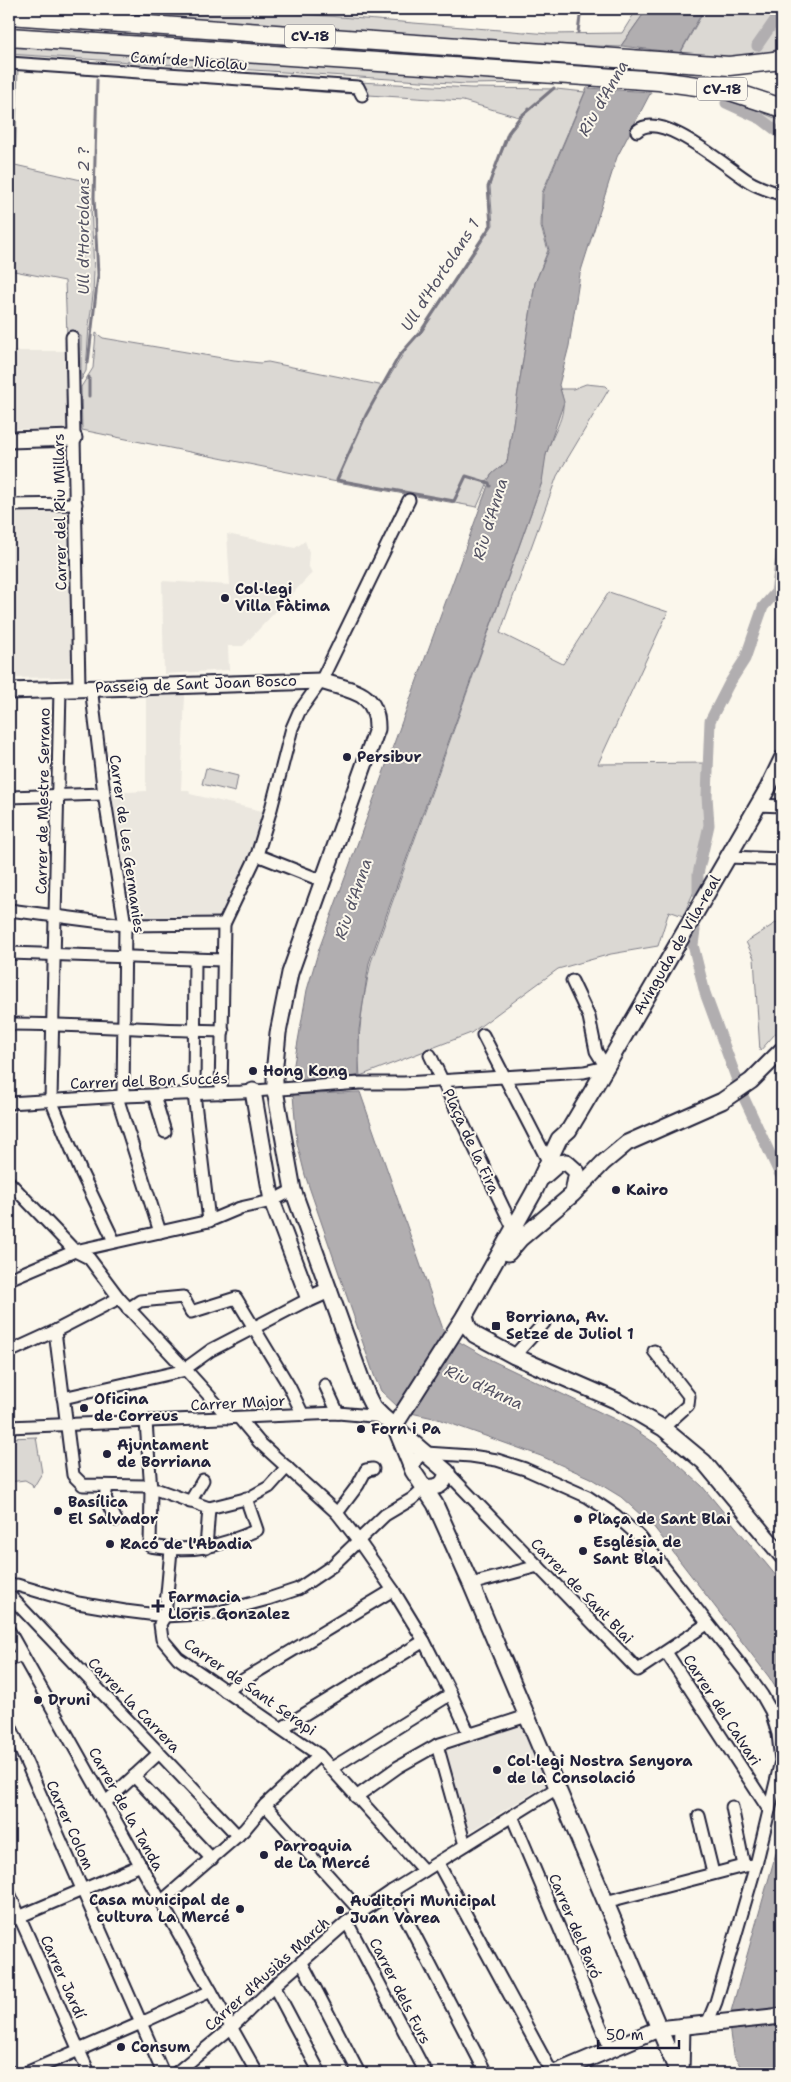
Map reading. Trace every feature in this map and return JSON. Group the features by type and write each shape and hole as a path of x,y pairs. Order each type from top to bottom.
{"main road":[{"name":"CV-18","path":"9,15 612,56 729,66 782,60"},
{"name":"CV-18","path":"9,37 659,80 726,90 782,108"}],"street":[{"name":"Camí de Nicolau","path":"9,63 358,87 362,94"},
{"path":"637,131 648,126 664,127 702,148 750,182 782,195"},
{"name":"Carrer del Riu Millars","path":"72,337 76,504 85,687"},
{"path":"9,440 74,438"},
{"path":"221,1093 224,924 258,855 272,809 292,728 299,712 321,680 409,500"},
{"path":"9,505 76,504"},
{"name":"Passeig de Sant Joan Bosco","path":"9,691 321,680 362,695 370,700 376,708 377,729 323,881"},
{"name":"Carrer de Les Germanies","path":"85,687 125,925 124,1028 120,1096 160,1232"},
{"name":"Carrer de Mestre Serrano","path":"51,1100 56,955 60,688"},
{"name":"Avinguda de Vila-real","path":"517,1234 559,1139 568,1130 594,1088 758,805 782,759"},
{"path":"9,797 104,794"},
{"path":"758,805 782,806"},
{"path":"9,1588 17,1585 78,1603 166,1616 216,1613 298,1589 332,1566 384,1515 412,1499 425,1487 435,1488 441,1486 446,1480 447,1472 373,1407 293,1190 283,1089 275,1064 278,1033 290,973 323,881 258,855"},
{"path":"728,857 782,859"},
{"path":"9,910 125,925 224,924"},
{"path":"9,953 223,960"},
{"path":"195,959 194,1094 209,1221"},
{"path":"430,1055 441,1080 584,1072 606,1066 596,1051 589,1017 572,981"},
{"path":"9,1024 223,1031"},
{"path":"483,1035 548,1162"},
{"path":"389,1421 404,1411 489,1274 517,1234 573,1194 603,1163 627,1143 722,1101 751,1082 782,1050"},
{"path":"584,1072 594,1088"},
{"name":"Plaça de la Fira","path":"283,1089 360,1083 441,1080 517,1234"},
{"name":"Carrer del Bon Succés","path":"9,1103 283,1089"},
{"path":"254,1091 272,1201 309,1299"},
{"path":"154,1095 165,1132"},
{"path":"51,1100 80,1172 114,1241"},
{"name":"Avinguda de Vila-real","path":"568,1130 565,1149 570,1164 577,1176 573,1194"},
{"name":"Avinguda de Vila-real","path":"540,1181 559,1163 566,1162 570,1164"},
{"path":"570,1164 590,1168 603,1163"},
{"path":"540,1181 540,1193 543,1200 559,1204"},
{"path":"9,1182 75,1252 90,1258 118,1298 186,1370 259,1442 337,1513 393,1590 424,1641 469,1734"},
{"path":"9,1279 75,1252 114,1241 209,1221 240,1208 272,1201 293,1190"},
{"path":"63,1398 186,1370 210,1350 329,1290"},
{"path":"128,1308 140,1302 183,1297 191,1312 236,1298 289,1386 303,1415"},
{"path":"9,1352 55,1331 118,1298"},
{"path":"465,1314 468,1327 475,1335 514,1356 617,1401 663,1428 704,1462 782,1556"},
{"path":"514,1356 544,1323"},
{"path":"55,1331 73,1474 83,1486 146,1486 151,1490 158,1490 209,1508 249,1498 269,1487 287,1467"},
{"path":"654,1351 689,1396 688,1405 663,1428"},
{"path":"325,1385 338,1413"},
{"name":"Carrer Major","path":"9,1427 66,1426 85,1422 146,1422 338,1413 389,1421"},
{"path":"389,1421 413,1470 436,1504 472,1584 658,2028 679,2073"},
{"path":"9,1422 9,1427"},
{"path":"146,1422 151,1490 150,1546 170,1550 206,1548 229,1543 257,1530 246,1498"},
{"path":"413,1470 414,1462 420,1455 426,1454 471,1456 496,1460 525,1469 588,1497 615,1515 640,1537 750,1679 771,1711 778,1734 780,1760 769,1810 750,1865 716,2002 708,2024"},
{"path":"337,1513 366,1470 373,1469"},
{"name":"Carrer de Sant Blai","path":"447,1472 638,1670 708,1624"},
{"path":"190,1502 203,1480"},
{"path":"107,1486 105,1498 116,1520"},
{"path":"206,1548 209,1508"},
{"name":"Carrer de Sant Serapi","path":"170,1550 166,1616 160,1624 162,1639 178,1658 319,1755 424,1871"},
{"path":"472,1584 538,1566"},
{"path":"225,1691 393,1590"},
{"name":"Carrer la Carrera","path":"9,1595 238,1836"},
{"name":"Carrer de la Tanda","path":"9,1631 257,2073"},
{"path":"282,1728 424,1641"},
{"name":"Carrer del Calvari","path":"666,1652 769,1810"},
{"path":"9,1660 22,1655"},
{"path":"332,1768 451,1694"},
{"path":"356,1796 398,1767 437,1745 527,1716"},
{"name":"Carrer Colom","path":"9,1723 163,2073"},
{"path":"437,1745 465,1845"},
{"path":"106,1802 159,1753"},
{"path":"161,1902 238,1836 265,1805 319,1755"},
{"path":"134,1776 212,1859"},
{"name":"Carrer d'Ausiàs March","path":"176,2073 231,2027 274,1986 348,1922 392,1891 557,1788"},
{"path":"265,1805 362,1912"},
{"path":"732,1807 750,1865"},
{"name":"Carrer del Baró","path":"512,1816 610,2048"},
{"path":"699,1816 714,1874"},
{"path":"438,1863 554,2073 658,2028 729,2023 782,2016"},
{"path":"14,1919 141,1865"},
{"path":"605,1902 750,1865"},
{"path":"392,1891 486,2073"},
{"name":"Carrer Jardí","path":"9,1893 14,1919 89,2073"},
{"name":"Carrer dels Furs","path":"348,1922 426,2073"},
{"path":"302,1963 359,2073"},
{"path":"274,1986 320,2073"},
{"path":"26,2073 211,1991"},
{"path":"679,2073 682,2026"}],"shaded area":[{"path":"29,9 241,9 549,34 622,33 637,9 647,9 620,47 483,41"},
{"path":"705,9 782,9 782,47 757,55 732,58 680,54"},
{"path":"9,45 542,83 466,84 9,54"},
{"path":"9,59 359,82 471,88 556,89 585,92 542,193 541,227 548,250 535,283 507,462 491,475 477,507 332,481 82,430 81,387 93,368 96,333 103,338 234,360 268,362 384,386 408,346 422,332 493,225 490,186 493,174 510,133 522,118 463,101 321,92 18,66 15,165 90,182 94,272 93,295 86,371 81,380 81,336 67,335 65,281 9,270"},
{"path":"724,102 751,108 782,121 782,136 761,119"},
{"path":"9,351 64,351 68,429 9,429"},
{"path":"586,384 606,386 609,389 557,476 500,633 563,664 609,592 668,612 598,764 708,763 706,839 695,889 683,916 669,911 658,946 611,954 558,969 471,1033 360,1076 360,1033 371,962 542,482 545,458 562,415 563,398 560,389 573,389"},
{"path":"69,511 72,677 9,678 9,512"},
{"name":"Col·legi Villa Fàtima","path":"227,534 295,548 305,541 309,552 308,565 312,573 243,646 228,646 229,670 164,674 162,581 230,585"},
{"path":"146,695 185,695 181,790 189,790 190,794 266,812 255,845 225,914 220,919 128,921 110,793 146,791"},
{"path":"206,768 238,776 235,792 202,784"},
{"path":"782,919 782,1026 760,1051 754,958 746,942"},
{"path":"36,1437 42,1473 33,1488 32,1484 25,1480 9,1482 9,1438"},
{"name":"Col·legi Nostra Senyora de la Consolació","path":"523,1724 549,1783 467,1833 445,1751"}],"water":[{"path":"647,9 704,9 680,53 621,46"},
{"name":"Riu d'Anna","path":"587,88 651,92 617,157 580,274 569,346 559,385 564,402 546,455 542,482 369,963 359,1030 359,1076 291,1081 307,990 319,949 489,483 487,481 493,473 507,462 535,283 549,250 542,227 543,193"},
{"path":"360,1092 444,1332 398,1407 381,1391 375,1378 305,1175 297,1143 293,1095"},
{"name":"Riu d'Anna","path":"456,1340 491,1360 631,1427 656,1444 702,1486 782,1583 782,1698 769,1677 653,1526 621,1497 590,1478 541,1456 438,1419 411,1413"},
{"path":"782,1832 782,2009 730,2015"},
{"path":"782,2020 782,2073 745,2073 733,2055 729,2026"}],"waterway":[{"name":"Ull d'Hortolans 1","path":"578,32 581,9"},
{"path":"757,46 782,10"},
{"name":"Ull d'Hortolans 2 ?","path":"88,363 98,275 94,197 97,80"},
{"name":"Ull d'Hortolans 1","path":"490,486 489,483 466,476 454,501 337,480 366,415 399,356 421,331 491,225 488,187 508,133 520,117 554,88"},
{"path":"726,103 761,119 782,135"},
{"name":"Ull d'Hortolans 2 ?","path":"89,377 89,396"},
{"path":"698,893 698,874 709,825 707,796 710,721 729,684 745,659 763,607 776,592 782,549"},
{"path":"695,930 693,945 705,993 737,1080"},
{"path":"744,1098 782,1179"}],"place":[{"name":"Col·legi Villa Fàtima","path":"225,598"},
{"name":"Persibur","path":"347,757"},
{"name":"Hong Kong","path":"253,1071"},
{"name":"Kairo","path":"616,1190"},
{"name":"Borriana, Av. Setze de Juliol 1","path":"496,1326"},
{"name":"Oficina de Correus","path":"84,1408"},
{"name":"Forn i Pa","path":"361,1429"},
{"name":"Ajuntament de Borriana","path":"107,1454"},
{"name":"Basílica El Salvador","path":"58,1511"},
{"name":"Plaça de Sant Blai","path":"578,1519"},
{"name":"Racó de l'Abadia","path":"110,1544"},
{"name":"Església de Sant Blai","path":"583,1551"},
{"name":"Farmacia Lloris Gonzalez","path":"158,1606"},
{"name":"Druni","path":"38,1700"},
{"name":"Col·legi Nostra Senyora de la Consolació","path":"497,1770"},
{"name":"Parroquia de La Mercé","path":"264,1855"},
{"name":"Casa municipal de cultura La Mercé","path":"240,1909"},
{"name":"Auditori Municipal Juan Varea","path":"340,1910"},
{"name":"Consum","path":"121,2047"}]}
